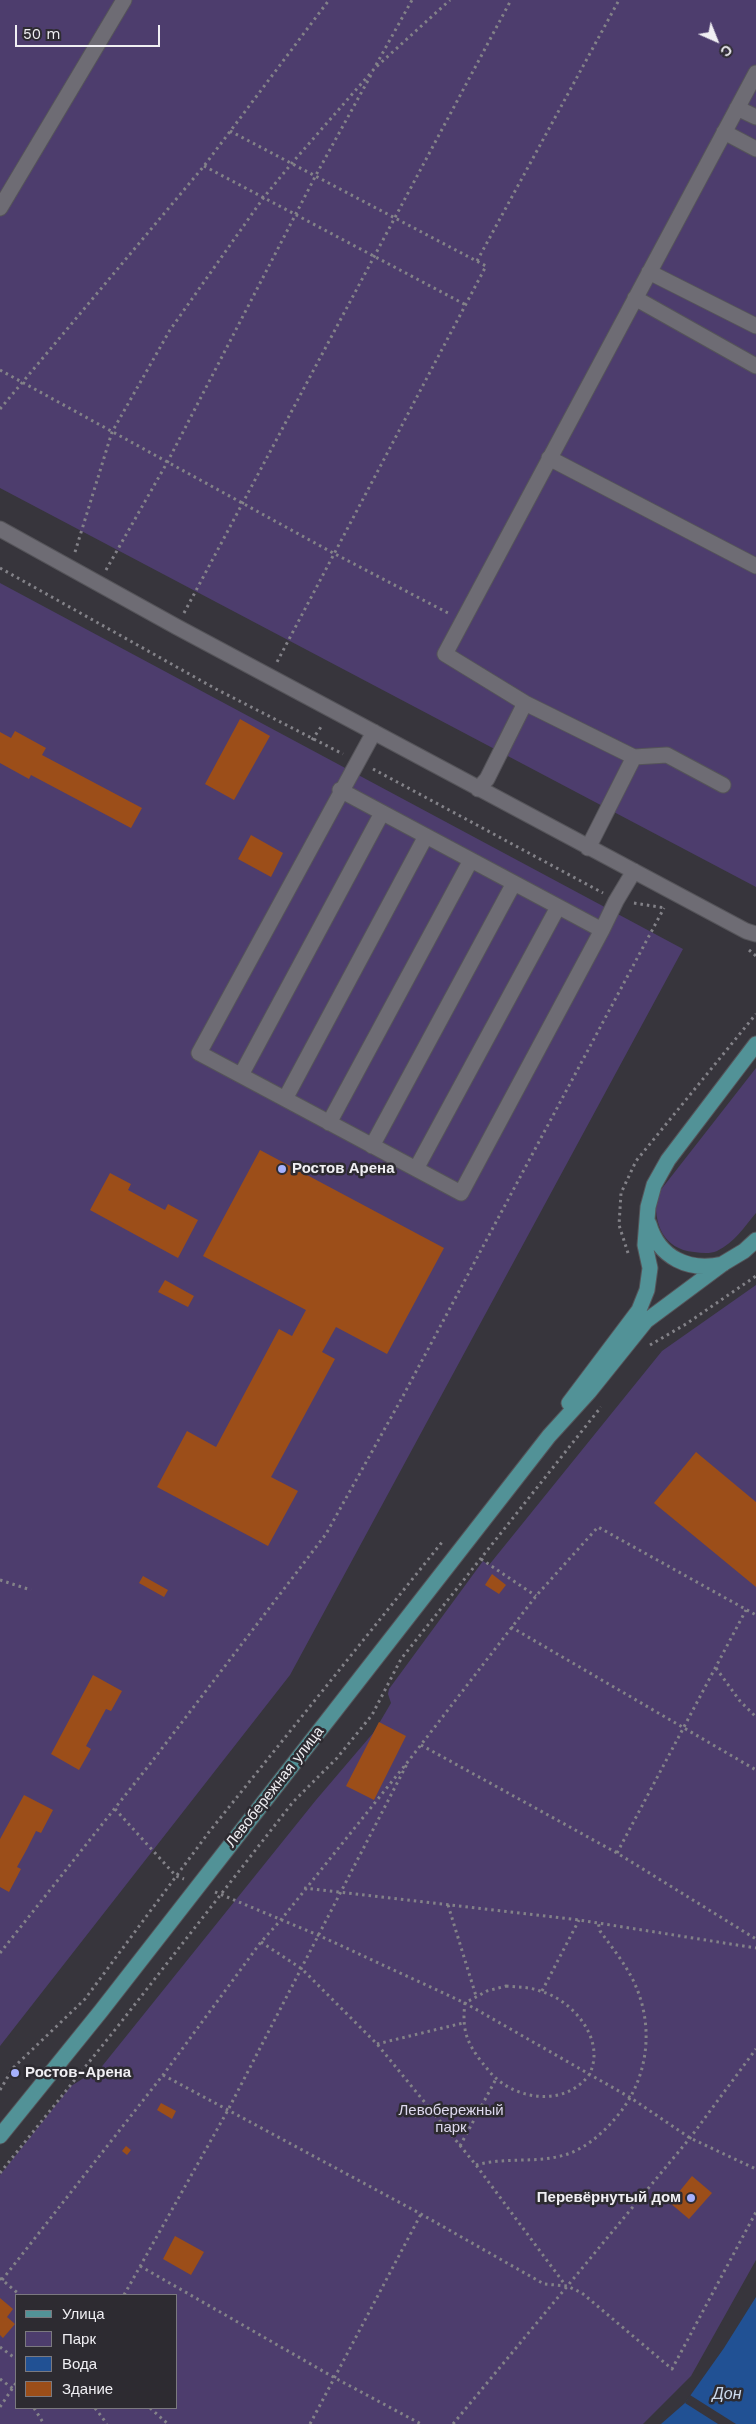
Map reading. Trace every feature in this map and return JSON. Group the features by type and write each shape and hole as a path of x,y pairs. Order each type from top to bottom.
{"main road":[{"name":"Левобережная улица","path":"549,1436 580,1386 639,1310 647,1290 650,1268 645,1245 648,1207 654,1185 668,1160 756,1044"},
{"path":"648,1221 652,1235 660,1247 676,1260 696,1267 724,1264"},
{"name":"Левобережная улица","path":"0,2136 549,1436 589,1392 646,1322 744,1251 756,1240"}],"street":[{"path":"0,208 124,0"},
{"path":"723,785 667,755 634,757 526,703 445,654 756,73"},
{"path":"737,108 756,117"},
{"path":"724,132 756,149"},
{"path":"649,272 756,326"},
{"path":"635,298 756,366"},
{"path":"549,458 756,566"},
{"path":"0,529 177,628 634,871 751,938"},
{"path":"478,789 487,779 526,703"},
{"path":"374,732 340,790 199,1053 372,1146 461,1193 616,901 634,871"},
{"path":"588,848 634,757"},
{"path":"340,790 602,930"},
{"path":"241,1075 382,813"},
{"path":"285,1099 426,836"},
{"path":"329,1122 471,860"},
{"path":"372,1146 514,883"},
{"path":"416,1169 558,907"}],"path":[{"path":"0,409 24,383 204,166 329,0"},
{"path":"100,585 106,569 168,461 316,175 412,0"},
{"path":"68,566 74,554 112,432 170,330 264,197 292,163 375,68 450,0"},
{"path":"177,628 511,0"},
{"path":"477,262 618,0"},
{"path":"230,131 486,266 335,554 268,675"},
{"path":"204,166 466,305"},
{"path":"0,370 335,554 462,620"},
{"path":"0,568 216,690 312,740 358,761 616,901 664,908 672,912"},
{"path":"0,1953 115,1809 326,1534 404,1396 664,908"},
{"path":"751,938 756,956"},
{"path":"628,1254 619,1225 621,1193 636,1161 756,1014"},
{"path":"645,1351 756,1276"},
{"path":"0,2173 222,1895 293,1802 338,1758 372,1715 401,1659 604,1403"},
{"path":"19,2294 1,2279 163,2075 261,1942 280,1921 304,1888 421,1745 511,1627 598,1527 756,1615"},
{"path":"0,2090 13,2068 85,1999 209,1832 446,1538"},
{"path":"481,1559 536,1596"},
{"path":"0,1580 31,1590"},
{"path":"617,1853 746,1610"},
{"path":"511,1627 756,1770"},
{"path":"716,1668 740,1701 756,1717"},
{"path":"421,1745 617,1853 756,1939"},
{"path":"125,2294 228,2110 410,1758"},
{"path":"115,1809 176,1876 199,1884 280,1921 318,1935 466,2003 631,2098 690,2138 756,2169"},
{"path":"304,1888 598,1922 756,1948"},
{"path":"448,1905 476,1996"},
{"path":"542,1991 579,1920"},
{"path":"476,2165 493,2160 540,2160 573,2152 599,2136 631,2098 647,2053 644,2013 631,1977 600,1930 598,1922"},
{"path":"261,1942 302,1969 377,2044 476,2165 567,2286"},
{"path":"506,1986 542,1991 572,2010 591,2034 596,2053 590,2074 574,2088 553,2096 530,2095 514,2090 496,2079 479,2060 466,2037 462,2023 466,2003 476,1996 506,1986"},
{"path":"377,2044 462,2023"},
{"path":"453,2424 690,2138 756,2049"},
{"path":"163,2075 421,2214 544,2284 567,2286 582,2293 672,2370 756,2212"},
{"path":"460,2146 496,2079"},
{"path":"310,2424 421,2214"},
{"path":"140,2266 335,2378 421,2424"},
{"path":"0,2347 15,2358"},
{"path":"0,2379 15,2390"},
{"path":"0,2407 15,2384"},
{"path":"35,2409 44,2424"},
{"path":"96,2409 107,2424"},
{"path":"151,2409 168,2424"}],"green space":[{"path":"0,0 756,0 756,887 0,488"},
{"name":"Ростов Арена","path":"0,583 683,949 290,1675 0,2046"},
{"path":"756,1068 756,1213 734,1239 723,1248 712,1253 683,1250 668,1240 659,1225 656,1196"},
{"name":"Левобережный парк","path":"756,1285 756,2260 691,2376 643,2424 0,2424 0,2175 71,2086 87,2076 95,2075 316,1800 374,1732 391,1703 388,1694 389,1689 483,1561 489,1565 662,1351"}],"water":[{"name":"Дон","path":"756,2297 756,2424 661,2424 685,2403 724,2348"}],"pier":[{"path":"690,2395 736,2424 718,2424 685,2403"}],"building":[{"path":"240,719 270,736 234,800 205,784"},
{"path":"15,731 46,748 42,755 142,808 131,828 31,775 29,779 0,763 0,732 11,738"},
{"path":"251,835 283,853 271,877 238,859"},
{"path":"260,1150 444,1248 387,1354 336,1327 322,1352 335,1359 271,1477 298,1491 268,1546 157,1487 187,1431 216,1447 279,1329 292,1336 306,1310 203,1256"},
{"path":"110,1173 131,1184 128,1190 165,1210 168,1204 198,1220 178,1258 90,1210"},
{"path":"165,1280 194,1296 188,1307 158,1292"},
{"path":"696,1452 756,1502 756,1587 654,1503"},
{"path":"492,1574 506,1585 499,1594 485,1585"},
{"path":"143,1576 168,1590 164,1597 139,1583"},
{"path":"93,1675 122,1691 111,1711 106,1709 86,1746 91,1749 79,1770 51,1754"},
{"path":"379,1722 406,1736 374,1800 346,1786"},
{"path":"24,1795 53,1810 41,1833 36,1831 17,1867 21,1869 9,1892 0,1887 0,1839"},
{"path":"161,2103 176,2111 172,2119 157,2110"},
{"path":"126,2146 131,2150 127,2155 122,2151"},
{"name":"Перевёрнутый дом","path":"692,2176 712,2193 689,2219 670,2203"},
{"path":"175,2236 204,2252 191,2275 163,2259"},
{"path":"0,2298 13,2309 7,2317 15,2324 3,2338 0,2335"}],"place":[{"name":"Ростов Арена","path":"282,1169"},
{"name":"Ростов-Арена","path":"15,2073"},
{"name":"Перевёрнутый дом","path":"691,2198"}]}
